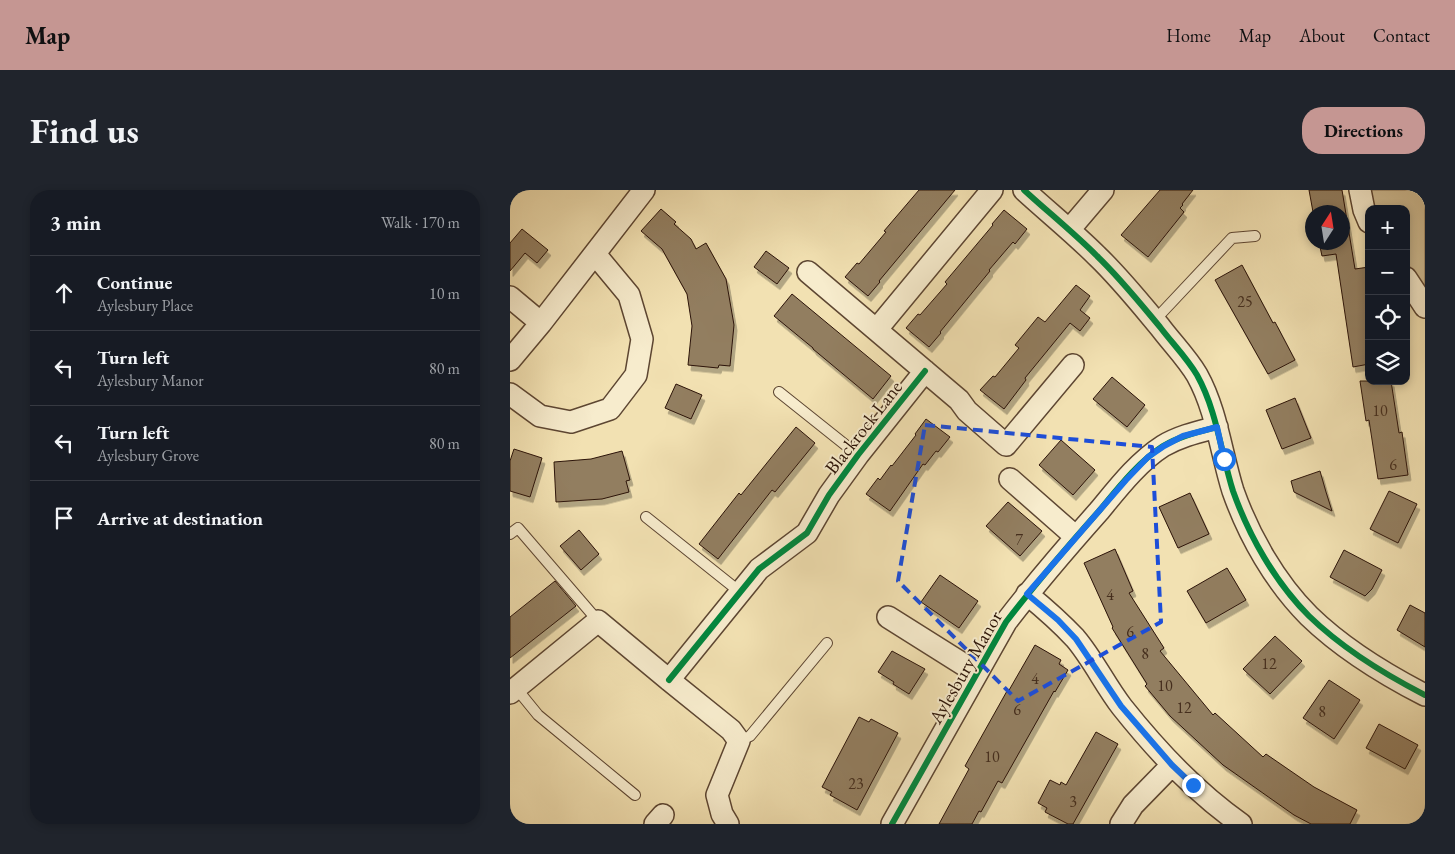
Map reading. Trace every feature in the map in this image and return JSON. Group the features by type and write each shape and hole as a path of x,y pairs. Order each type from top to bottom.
{"street":[{"path":"510,360 644,190"},
{"path":"877,329 992,190"},
{"path":"1024,190 1104,263 1184,356 1208,398 1224,459 1243,517 1271,568 1287,590 1309,616 1337,640 1368,662 1425,695"},
{"path":"1069,230 1103,190"},
{"path":"1360,190 1365,212"},
{"path":"510,394 540,416 571,422 610,409 636,375 642,339 629,295 595,254"},
{"name":"Blackrock Lane","path":"808,272 877,329 1006,445 1073,364"},
{"path":"1410,284 1425,307"},
{"path":"510,297 541,323"},
{"name":"Blackrock Lane","path":"669,680 759,569 807,533 829,495 858,455 926,372"},
{"name":"Aylesbury Manor","path":"892,824 1006,622 1027,594 1148,457 1183,436 1217,427"},
{"path":"1010,479 1076,537"},
{"path":"1027,594 1058,620 1076,639 1121,706 1172,765 1224,812 1241,824"},
{"name":"Aylesbury Manor","path":"888,618 977,673"},
{"path":"513,691 598,621 731,730 739,741 722,779 718,795 722,814 728,824"},
{"path":"1121,824 1133,805 1172,765"}],"lane":[{"path":"1154,321 1232,238 1255,236"},
{"path":"779,392 858,455"},
{"path":"646,517 740,592"},
{"path":"510,534 518,528 598,621"},
{"path":"739,741 750,736 827,643"},
{"path":"513,691 635,795"}],"highlighted area":[{"path":"925,425 1152,447 1161,622 1018,701 898,581"}],"shaded area":[{"path":"1369,190 1425,190 1425,289 1410,267 1410,205 1373,205"}],"building":[{"path":"919,190 955,190 868,296 845,277 857,263 859,264"},
{"path":"1160,190 1193,190 1180,208 1184,212 1148,257 1121,235"},
{"path":"1309,190 1342,190 1344,205 1312,205"},
{"path":"661,209 691,239 696,249 706,243 726,279 734,325 730,366 719,365 718,368 688,365 692,326 687,294 662,249 641,231"},
{"path":"1004,210 1027,229 989,270 929,347 906,328 947,284 945,282"},
{"path":"522,229 548,250 537,263 525,253 510,271 510,243"},
{"path":"1350,239 1355,269 1365,268 1365,365 1353,367 1336,254 1322,256 1321,250 1350,250"},
{"path":"766,251 789,268 777,284 754,267"},
{"path":"1242,265 1295,360 1268,374 1215,280"},
{"path":"1076,285 1090,296 1080,310 1090,318 1080,331 1070,323 1025,378 1026,380 1004,409 980,390 993,376 995,377 1019,348 1015,345 1038,317 1045,322"},
{"path":"792,294 891,376 873,399 774,316"},
{"path":"1112,377 1145,405 1127,427 1093,399"},
{"path":"1360,381 1365,381 1365,385 1392,385 1399,433 1402,432 1408,475 1378,479 1369,420 1366,421"},
{"path":"676,384 702,395 691,419 665,408"},
{"path":"1295,398 1311,438 1282,449 1266,410"},
{"path":"926,419 950,437 925,465 923,464 890,511 866,494 878,478 880,480 892,466"},
{"path":"796,427 815,443 775,492 772,490 718,559 699,544 739,493 741,495"},
{"path":"1061,440 1095,470 1073,495 1039,465"},
{"path":"514,449 542,458 530,497 510,491 510,461"},
{"path":"622,451 630,480 626,481 629,492 602,499 556,502 554,462 591,459"},
{"path":"1320,471 1332,511 1294,492 1291,481"},
{"path":"1389,491 1417,504 1398,543 1370,529"},
{"path":"1190,493 1209,534 1178,548 1159,507"},
{"path":"1008,502 1042,531 1020,556 986,526"},
{"path":"579,530 599,554 581,570 560,546"},
{"path":"1115,549 1133,591 1129,593 1164,648 1160,651 1213,715 1215,713 1263,757 1266,754 1314,787 1357,810 1350,824 1311,824 1294,815 1223,765 1170,716 1145,686 1147,684 1112,628 1084,563"},
{"path":"1344,550 1382,570 1372,589 1365,596 1330,577"},
{"path":"1227,568 1246,600 1206,623 1187,591"},
{"path":"940,575 978,601 959,628 921,602"},
{"path":"555,581 576,606 510,658 510,617"},
{"path":"1410,605 1425,613 1425,647 1397,630"},
{"path":"1275,636 1302,661 1270,694 1243,669"},
{"path":"1035,645 1061,660 1059,664 1068,670 1002,783 998,781 972,824 939,824 969,769 965,766"},
{"path":"892,651 925,669 909,694 878,672"},
{"path":"1329,680 1360,700 1334,739 1303,718"},
{"path":"859,717 869,722 871,719 898,733 857,810 830,795 832,792 822,787"},
{"path":"1379,724 1418,745 1405,769 1366,748"},
{"path":"1096,732 1118,744 1073,824 1068,824 1045,812 1047,808 1038,803 1050,780 1060,785 1061,782 1066,785"}],"cycle path":[{"path":"1024,190 1114,273 1160,327 1197,375 1209,403 1239,508 1264,558 1285,588 1309,616 1349,650 1425,695"},
{"path":"669,680 759,569 807,533 829,495 858,455 925,371"},
{"path":"892,824 1006,622 1040,579 1121,485 1154,452 1176,440 1217,427"}],"route":[{"path":"1193,785 1172,765 1121,706 1076,639 1058,620 1027,594 1126,480 1148,457 1164,446 1183,436 1217,427 1224,459"}]}
